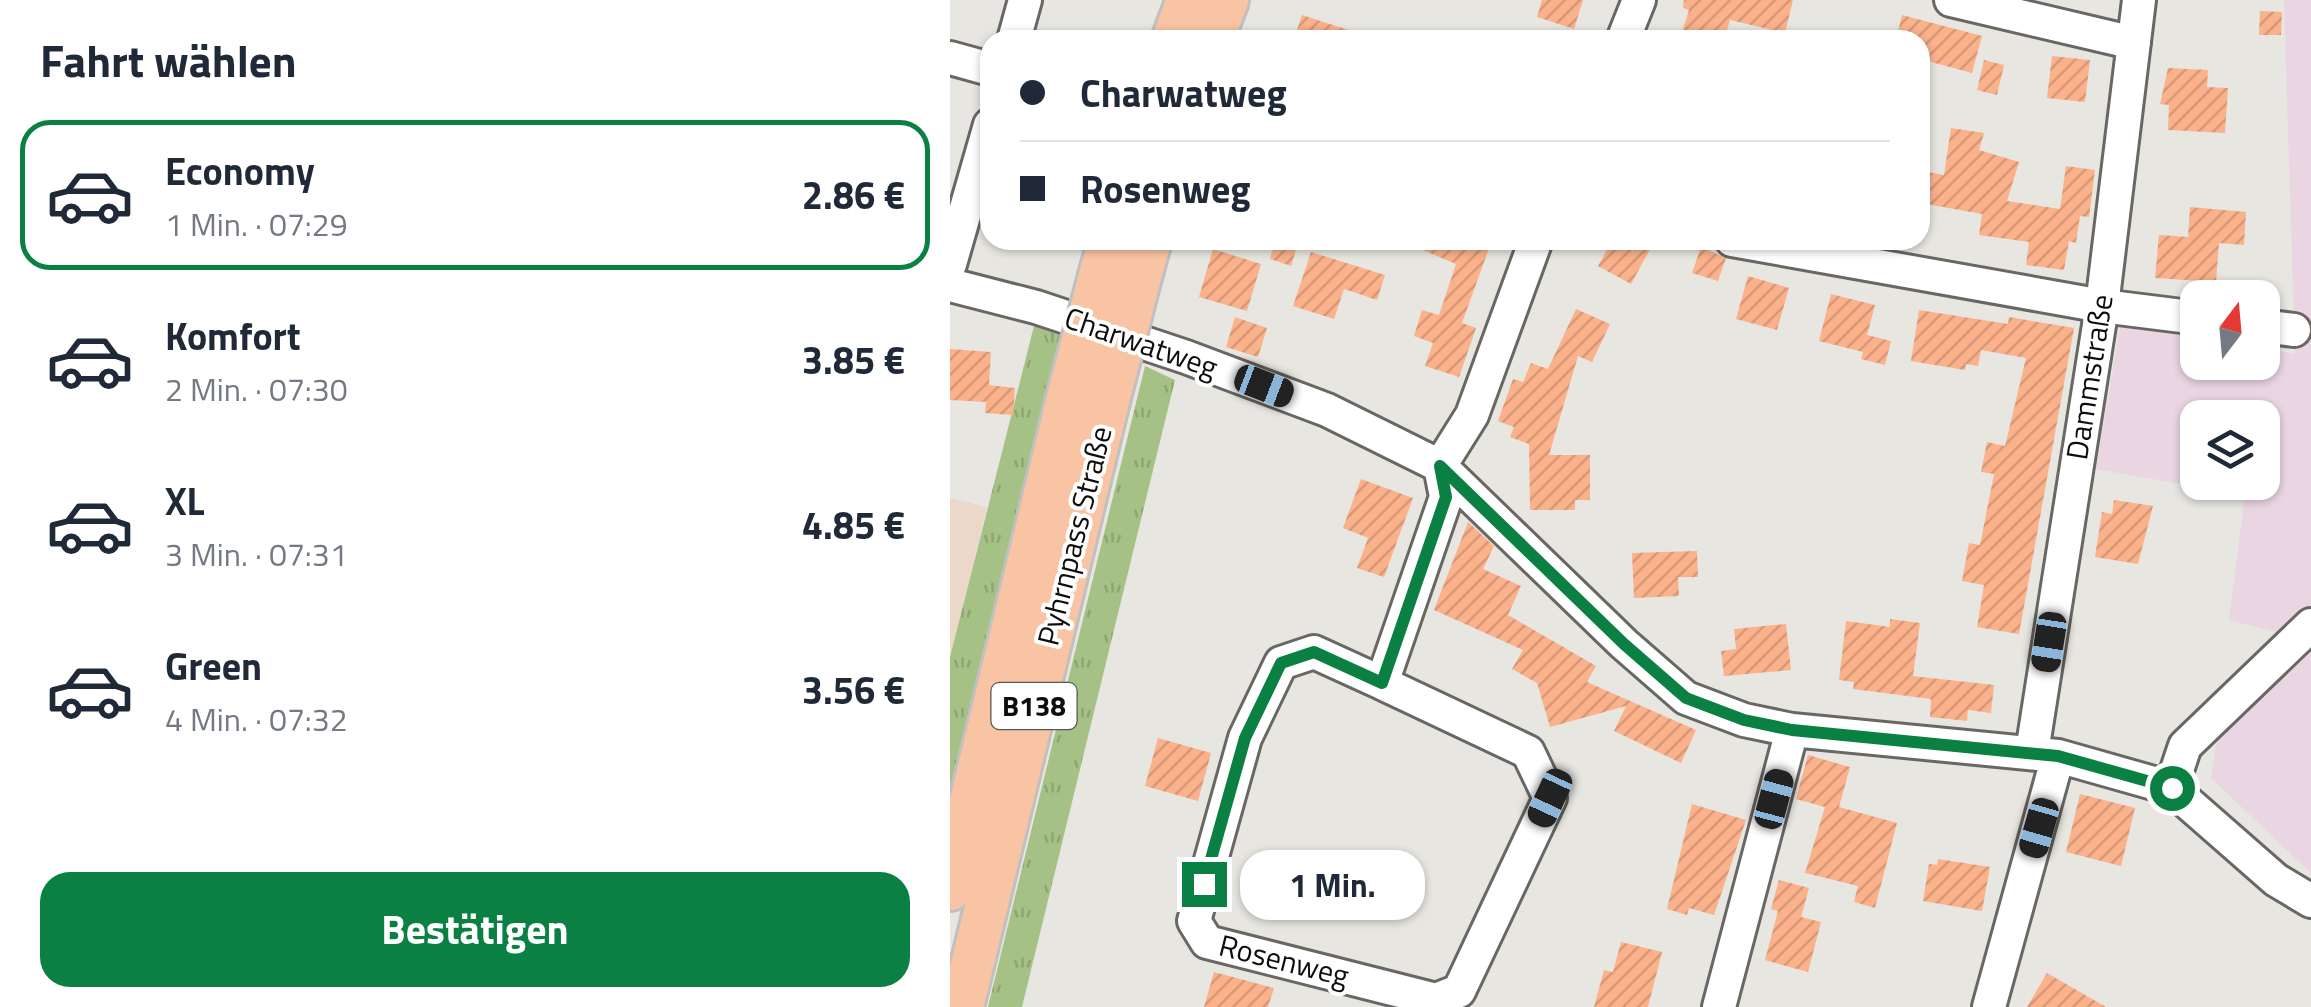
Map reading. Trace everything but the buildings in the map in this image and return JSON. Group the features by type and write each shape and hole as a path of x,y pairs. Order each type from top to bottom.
{"main road":[{"path":"1177,30 1188,0"},
{"path":"1216,30 1227,0"},
{"name":"Pyhrnpass Straße","path":"962,1007 1116,268 1138,250"},
{"name":"Pyhrnpass Straße","path":"950,889 1088,400"}],"street":[{"path":"1017,30 1026,0"},
{"path":"1627,30 1639,0"},
{"path":"1950,0 2134,43"},
{"name":"Dammstraße","path":"1989,1007 2045,754 2139,0"},
{"path":"950,58 980,66"},
{"path":"950,264 980,160"},
{"path":"1382,683 1446,497 1440,466 1472,416 1532,250"},
{"path":"1788,250 2102,306 2180,316"},
{"name":"Charwatweg","path":"950,286 1036,307 1186,357 1327,410 1440,466 1624,644 1686,698 1744,720 1792,730 2045,754 2172,788 2276,880 2311,902"},
{"path":"2172,788 2185,746 2311,626"},
{"name":"Rosenweg","path":"1314,652 1382,683 1528,752 1550,798 1459,991 1436,1000 1206,942 1194,921 1245,738 1281,663 1314,652"},
{"path":"1719,1007 1792,730"}],"shaded area":[{"path":"2284,0 2311,0 2311,641 2229,620 2244,500 2280,500 2280,400 2180,400 2180,484 2096,469 2121,322 2180,333 2180,380 2280,380 2280,351 2295,354"},
{"path":"950,498 987,507 950,657"},
{"path":"2311,649 2311,873 2211,778 2216,746 2230,719"}],"green space":[{"path":"1034,326 1065,337 950,800 950,657"},
{"path":"1145,366 1175,380 1022,1007 988,1007"}],"route":[{"path":"1204,884 1245,738 1281,663 1314,652 1382,683 1446,497 1440,466 1566,583 1624,644 1686,698 1744,720 1792,730 1958,743 2058,756 2172,788"}]}
